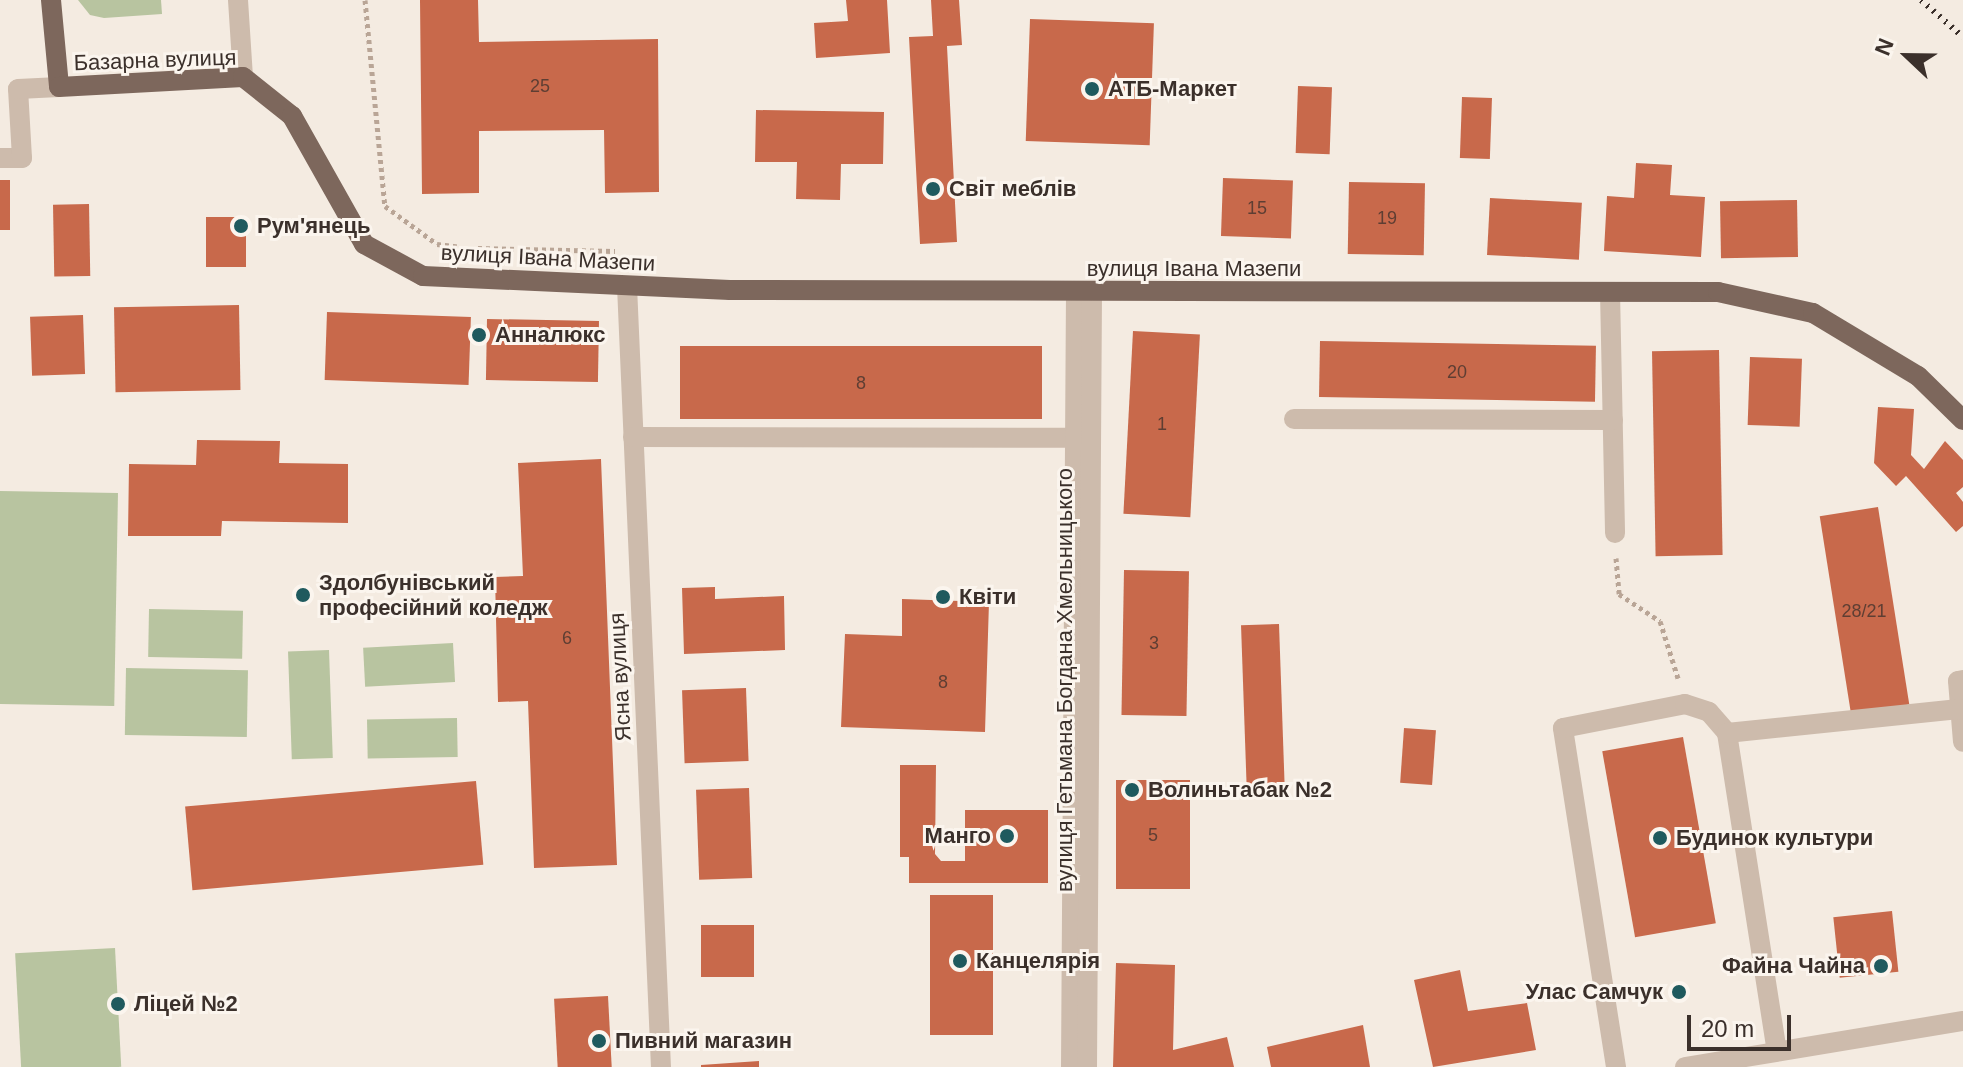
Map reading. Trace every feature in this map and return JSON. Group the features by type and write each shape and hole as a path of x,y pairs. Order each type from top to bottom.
{"main road":[{"name":"Базарна вулиця","path":"51,0 59,87 243,77 292,116 364,244 391,264"},
{"name":"вулиця Івана Мазепи","path":"391,264 423,276 627,286 1084,294 1718,292 1813,313 1918,376 1963,420"}],"street":[{"path":"238,0 243,77"},
{"path":"0,158 22,158 18,89 59,87"},
{"name":"Ясна вулиця","path":"627,286 661,1067"},
{"path":"1610,292 1615,533"},
{"name":"вулиця Гетьмана Богдана Хмельницького","path":"1071,1067 1076,438 1084,294"},
{"name":"вулиця Гетьмана Богдана Хмельницького","path":"1084,294 1087,1067"},
{"path":"1294,419 1613,420"},
{"path":"633,437 1076,438"},
{"path":"1963,680 1958,681 1963,742"},
{"path":"1616,1067 1563,728 1685,704 1709,712 1727,733 1777,1051"},
{"path":"1727,733 1959,709"},
{"path":"1685,1067 1963,1021"}],"path":[{"path":"365,0 374,141 385,206 401,223 437,244 615,251"},
{"path":"1615,533 1619,594 1660,621 1685,704"}],"green space":[{"path":"78,0 161,0 162,14 104,18 90,15"},
{"path":"0,491 118,493 114,706 0,704"},
{"path":"149,609 243,611 242,659 148,657"},
{"path":"453,643 455,682 365,687 363,648"},
{"path":"329,650 333,758 292,759 288,651"},
{"path":"126,668 248,670 247,737 125,735"},
{"path":"457,718 458,757 368,759 367,720"},
{"path":"115,948 121,1067 21,1067 15,953"}],"building":[{"path":"420,0 478,0 479,42 658,39 659,192 605,193 604,130 479,131 479,193 422,194"},
{"path":"846,0 887,0 890,53 816,58 814,23 848,21"},
{"path":"931,0 959,0 962,45 947,46 957,242 920,244 909,37 933,36"},
{"path":"1030,19 1154,23 1150,145 1026,141"},
{"path":"1298,86 1332,87 1330,154 1296,153"},
{"path":"1462,97 1492,98 1490,159 1460,158"},
{"path":"756,110 884,112 883,164 841,164 840,200 796,199 797,162 755,162"},
{"path":"1636,163 1672,165 1670,195 1705,197 1701,257 1604,251 1607,196 1634,198"},
{"path":"1223,178 1293,180 1291,238 1221,236"},
{"path":"0,180 10,180 10,230 0,230"},
{"path":"1349,182 1425,183 1424,255 1348,254"},
{"path":"1490,198 1582,203 1579,260 1487,255"},
{"path":"1797,200 1798,257 1721,258 1720,201"},
{"path":"89,204 90,276 54,277 53,205"},
{"path":"206,217 246,217 246,267 206,267"},
{"path":"239,305 240,390 116,392 114,307"},
{"path":"327,312 471,317 469,385 325,380"},
{"path":"83,315 85,374 32,376 30,317"},
{"path":"487,319 599,321 598,382 486,380"},
{"path":"1133,331 1200,335 1190,517 1123,514"},
{"path":"1320,341 1596,346 1595,402 1319,397"},
{"path":"680,346 1042,346 1042,419 680,419"},
{"path":"1719,350 1723,555 1656,556 1652,351"},
{"path":"1750,357 1802,359 1800,427 1748,425"},
{"path":"1878,407 1914,409 1911,455 1924,469 1945,441 1963,460 1963,487 1956,493 1963,502 1963,526 1956,532 1906,476 1896,486 1874,463"},
{"path":"197,440 280,441 279,463 348,464 348,523 222,521 221,536 128,536 129,464 196,465"},
{"path":"601,459 617,865 534,868 528,701 498,702 495,577 523,576 518,463"},
{"path":"1878,507 1909,705 1851,714 1820,516"},
{"path":"1124,570 1189,571 1186,716 1121,715"},
{"path":"715,587 715,599 784,596 785,650 684,654 682,588"},
{"path":"902,599 989,602 985,732 841,727 845,634 902,636"},
{"path":"1279,624 1285,787 1247,788 1241,625"},
{"path":"746,688 749,761 685,763 682,690"},
{"path":"1404,728 1436,730 1432,785 1400,783"},
{"name":"Будинок культури","path":"1683,737 1716,923 1635,937 1602,751"},
{"name":"Манго","path":"900,765 936,765 935,854 941,861 965,861 965,810 1048,810 1048,883 909,883 909,857 900,857"},
{"path":"1116,780 1190,780 1190,889 1116,889"},
{"path":"476,781 483,865 192,890 185,806"},
{"path":"749,788 752,878 699,880 696,790"},
{"path":"930,895 993,895 993,1035 930,1035"},
{"path":"1892,911 1898,972 1840,978 1833,917"},
{"path":"701,925 754,925 754,977 701,977"},
{"path":"1116,963 1175,965 1173,1050 1227,1037 1234,1067 1113,1067"},
{"path":"1460,970 1468,1011 1527,1003 1536,1050 1433,1067 1414,980"},
{"path":"608,996 612,1067 558,1067 554,999"},
{"path":"1363,1025 1370,1067 1271,1067 1267,1047"},
{"path":"759,1061 759,1067 701,1067 701,1065"}],"railway":[{"path":"1921,0 1963,37"}],"place":[{"name":"АТБ-Маркет","path":"1092,89"},
{"name":"Світ меблів","path":"933,189"},
{"name":"Рум'янець","path":"241,226"},
{"name":"Анналюкс","path":"479,335"},
{"name":"Здолбунівський професійний коледж","path":"303,595"},
{"name":"Квіти","path":"943,597"},
{"name":"Волиньтабак №2","path":"1132,790"},
{"name":"Манго","path":"1007,836"},
{"name":"Будинок культури","path":"1660,838"},
{"name":"Канцелярiя","path":"960,961"},
{"name":"Файна Чайна","path":"1881,966"},
{"name":"Улас Самчук","path":"1679,992"},
{"name":"Ліцей №2","path":"118,1004"},
{"name":"Пивний магазин","path":"599,1041"}]}
